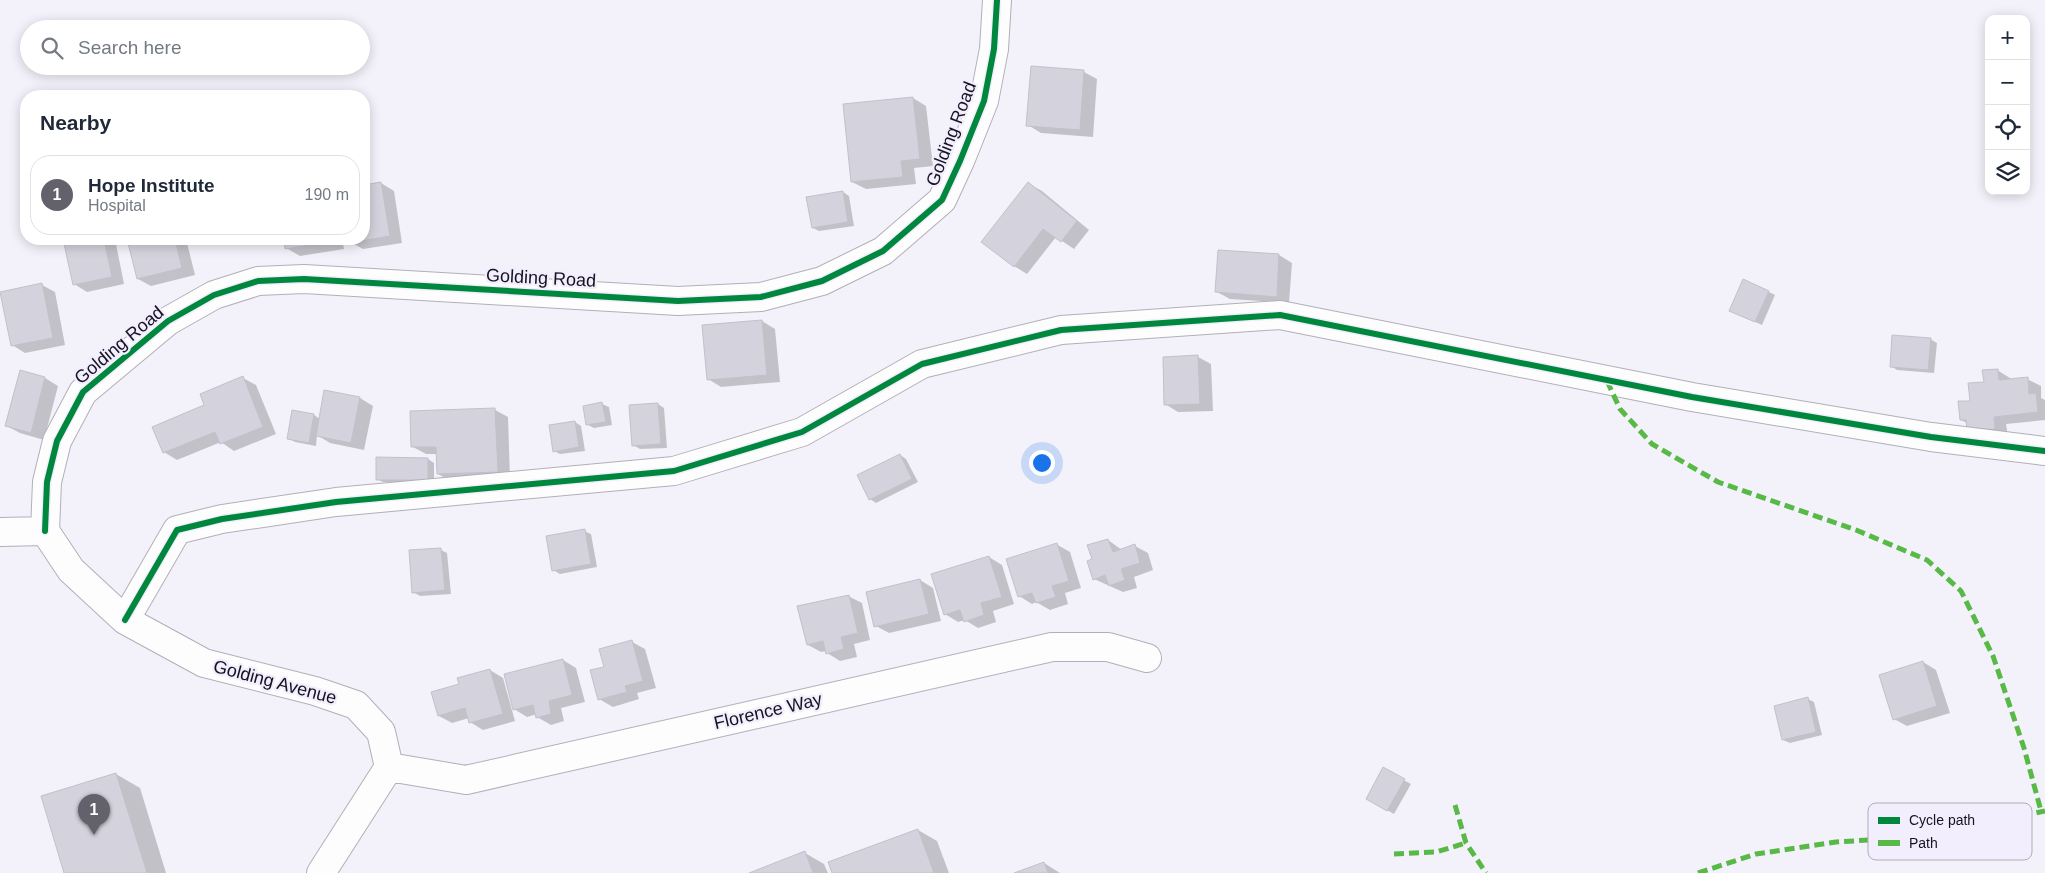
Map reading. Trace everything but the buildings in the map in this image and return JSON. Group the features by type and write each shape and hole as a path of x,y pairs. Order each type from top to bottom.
{"street":[{"name":"Golding Road","path":"45,531 48,482 57,441 83,392 168,321 214,295 258,281 304,279 678,301 761,297 822,281 883,251 942,200 960,161 984,101 994,49 998,0"},
{"path":"125,620 177,530 222,519 336,502 674,471 802,432 922,364 1061,330 1280,315 1692,398 1931,437 2045,451"},
{"path":"0,532 45,531"},
{"name":"Golding Avenue","path":"45,531 70,570 125,620 204,663 315,691 356,705 381,732 389,767"},
{"name":"Florence Way","path":"389,767 466,780 1052,646 1108,647 1147,658"},
{"path":"321,873 389,767"}],"marked path":[{"path":"1607,381 1620,409 1652,444 1718,482 1856,530 1927,560 1961,591 1993,656 2024,748 2041,811"},
{"path":"1455,805 1466,843 1486,873"},
{"path":"2032,814 2045,811"},
{"path":"1698,873 1756,854 1836,842 1868,840"},
{"path":"1394,854 1436,852 1466,843"}],"cycle path":[{"path":"45,531 47,482 57,441 83,392 168,321 214,295 258,281 304,279 678,301 761,297 822,281 883,251 942,200 960,161 984,101 994,49 997,0"},
{"path":"125,620 177,530 222,519 336,502 674,471 802,432 922,364 1061,330 1280,315 1692,397 1931,437 2045,451"}],"place":[{"name":"Hope Institute","path":"94,835"}]}
